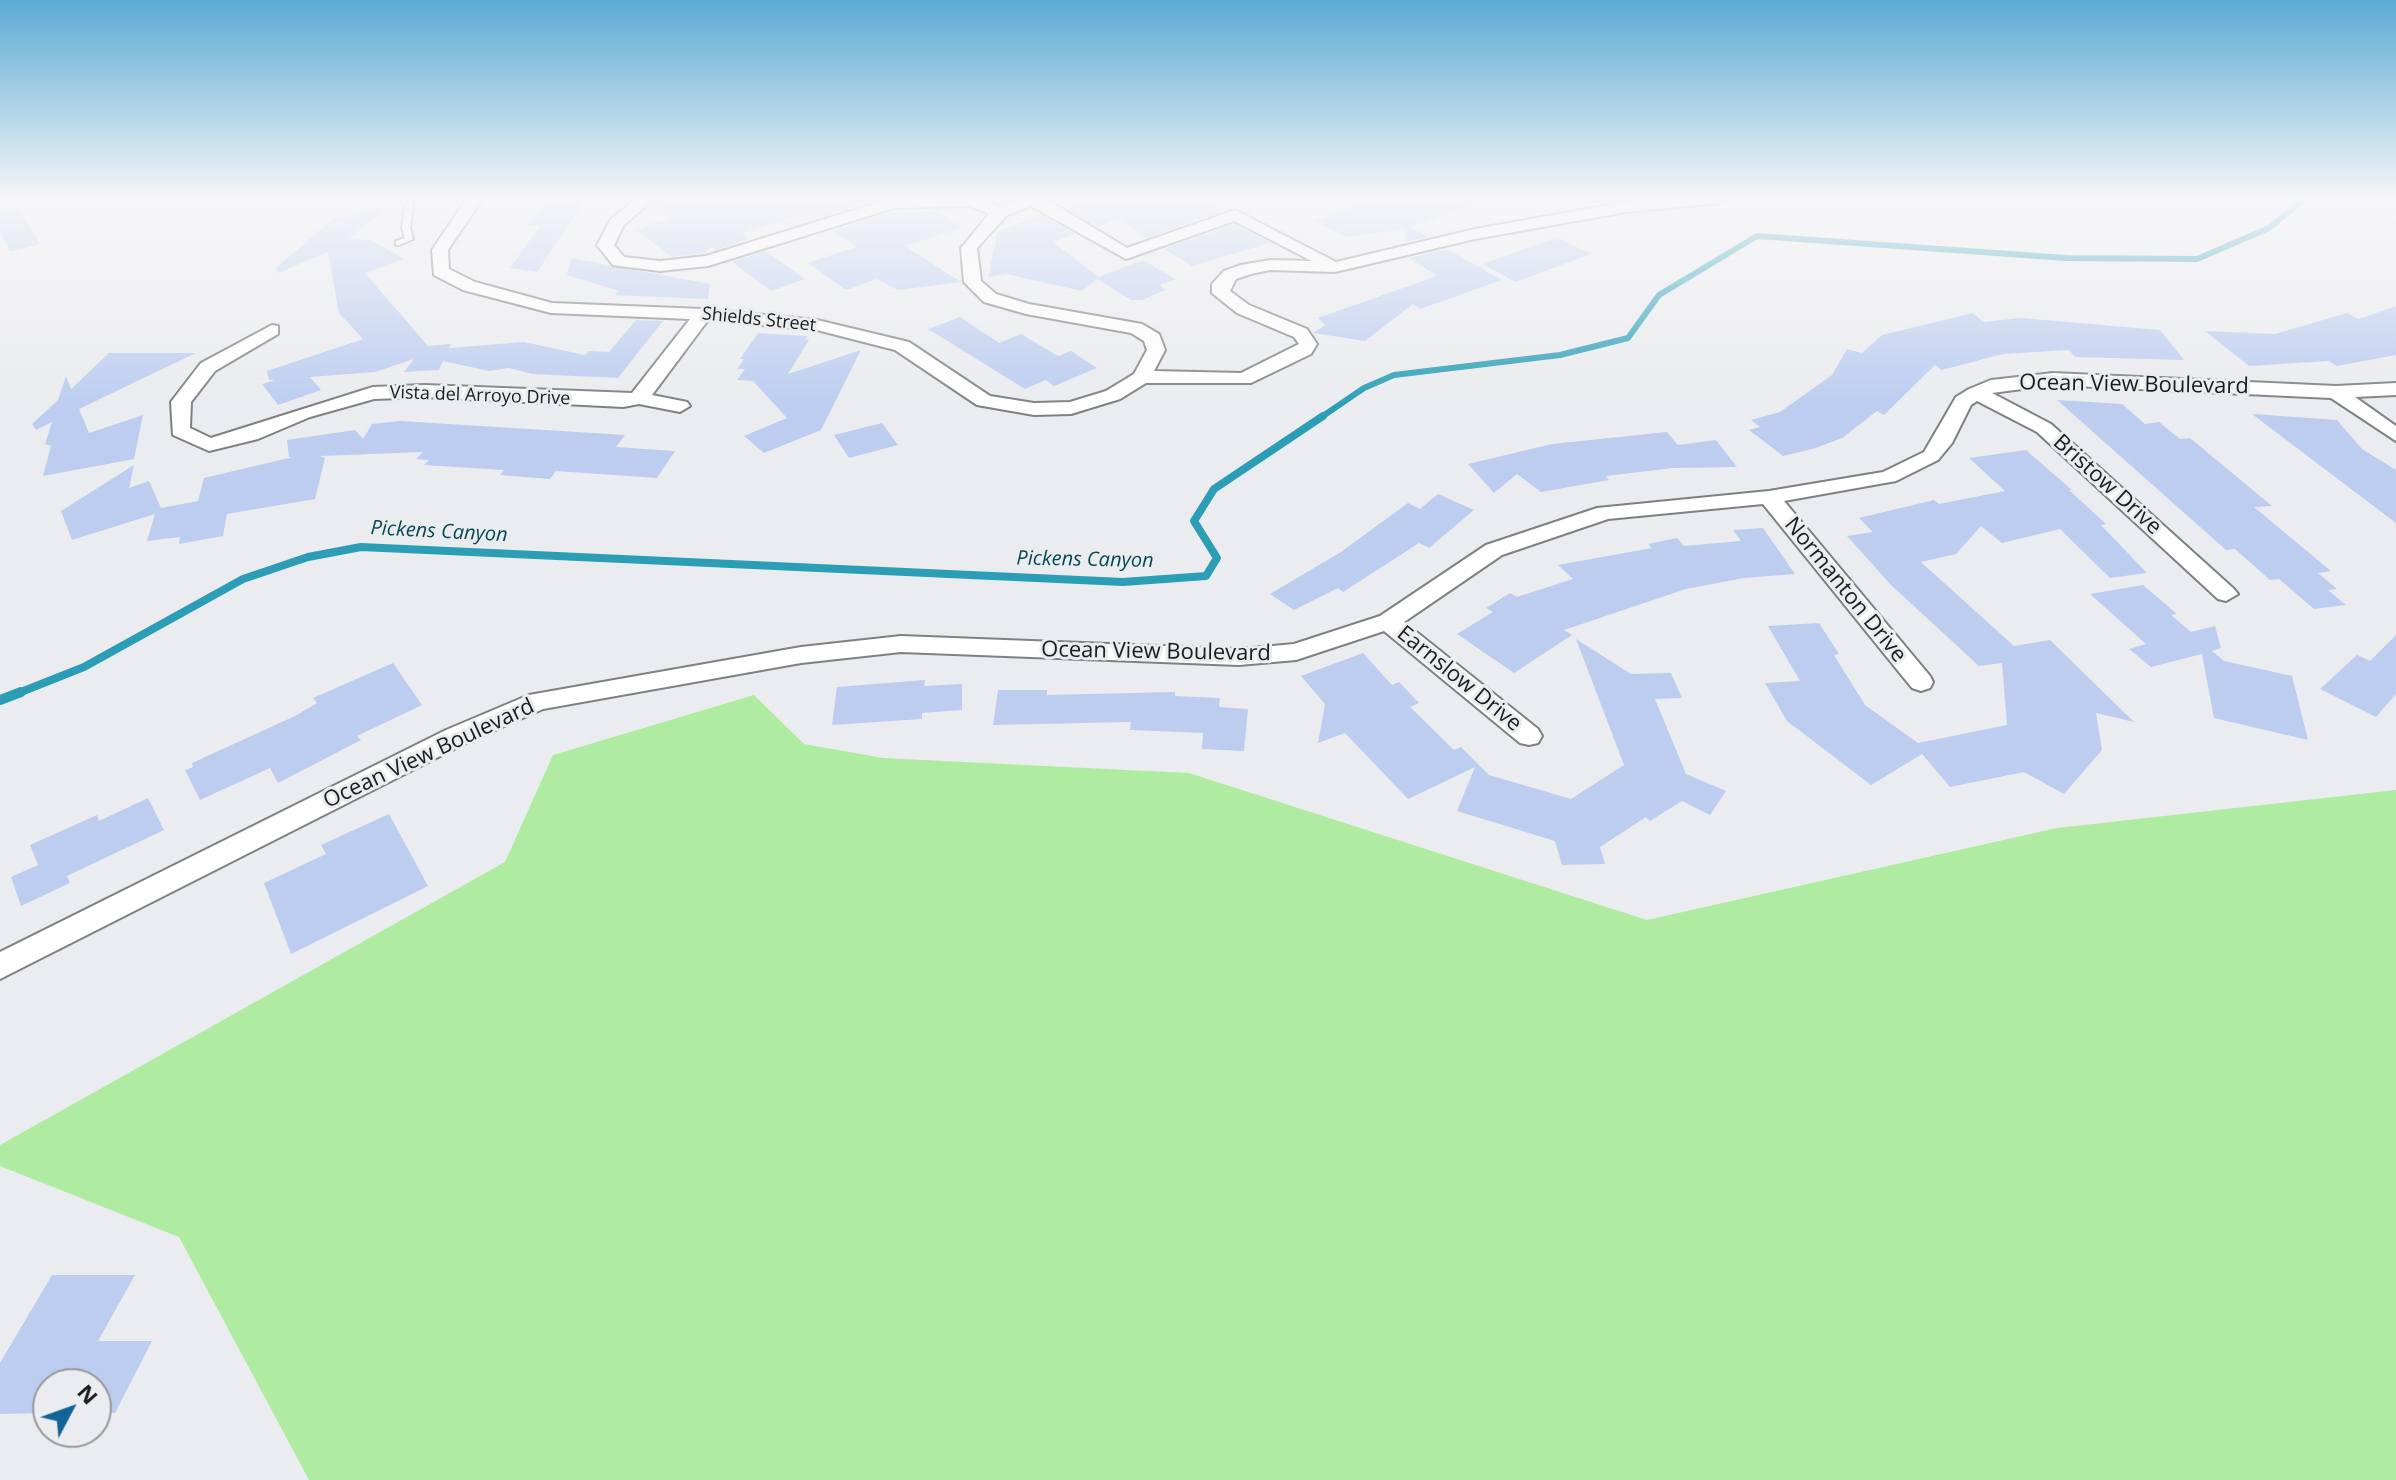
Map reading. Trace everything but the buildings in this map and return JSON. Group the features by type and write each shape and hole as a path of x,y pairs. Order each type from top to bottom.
{"street":[{"name":"Shields Street","path":"440,267 440,271 469,286 551,308 703,314 817,325 902,346 984,401 1034,409 1071,408 1113,395 1142,377"},
{"path":"971,267 973,282 990,298 1026,309 1136,328 1152,338 1156,350 1142,377 1244,379 1296,355 1308,344 1301,333 1229,302 1221,293 1221,284 1230,275 1258,267"},
{"path":"680,406 639,398 703,314"},
{"name":"Vista del Arroyo Drive","path":"272,330 208,367 181,402 180,431 209,445 251,435 303,413 373,393 425,391 623,401 639,398"},
{"name":"Ocean View Boulevard","path":"0,966 455,737 538,701 856,647 901,644 1239,657 1296,652 1346,639 1388,622 1494,550 1605,513 1769,497 1865,483 1910,468 1931,456 1942,443 1954,412 1976,393 2012,381 2053,379 2336,392 2396,389"},
{"path":"2336,392 2396,435"},
{"name":"Bristow Drive","path":"1976,393 2044,428 2226,594"},
{"name":"Normanton Drive","path":"1769,497 1921,682"},
{"name":"Earnslow Drive","path":"1388,622 1529,736"}],"green space":[{"path":"754,695 804,744 883,758 1189,773 1647,920 2057,828 2396,790 2396,1480 309,1480 179,1237 0,1166 0,1145 505,862 553,755"}],"waterway":[{"name":"Pickens Canyon","path":"1320,418 1364,388 1394,375 1560,355 1628,338 1659,295 1705,267"},
{"name":"Pickens Canyon","path":"16,694 84,667 243,579 308,557 361,547 1123,582 1206,576 1217,558 1194,521 1214,489 1323,416"},
{"name":"Pickens Canyon","path":"0,700 21,692"}]}
